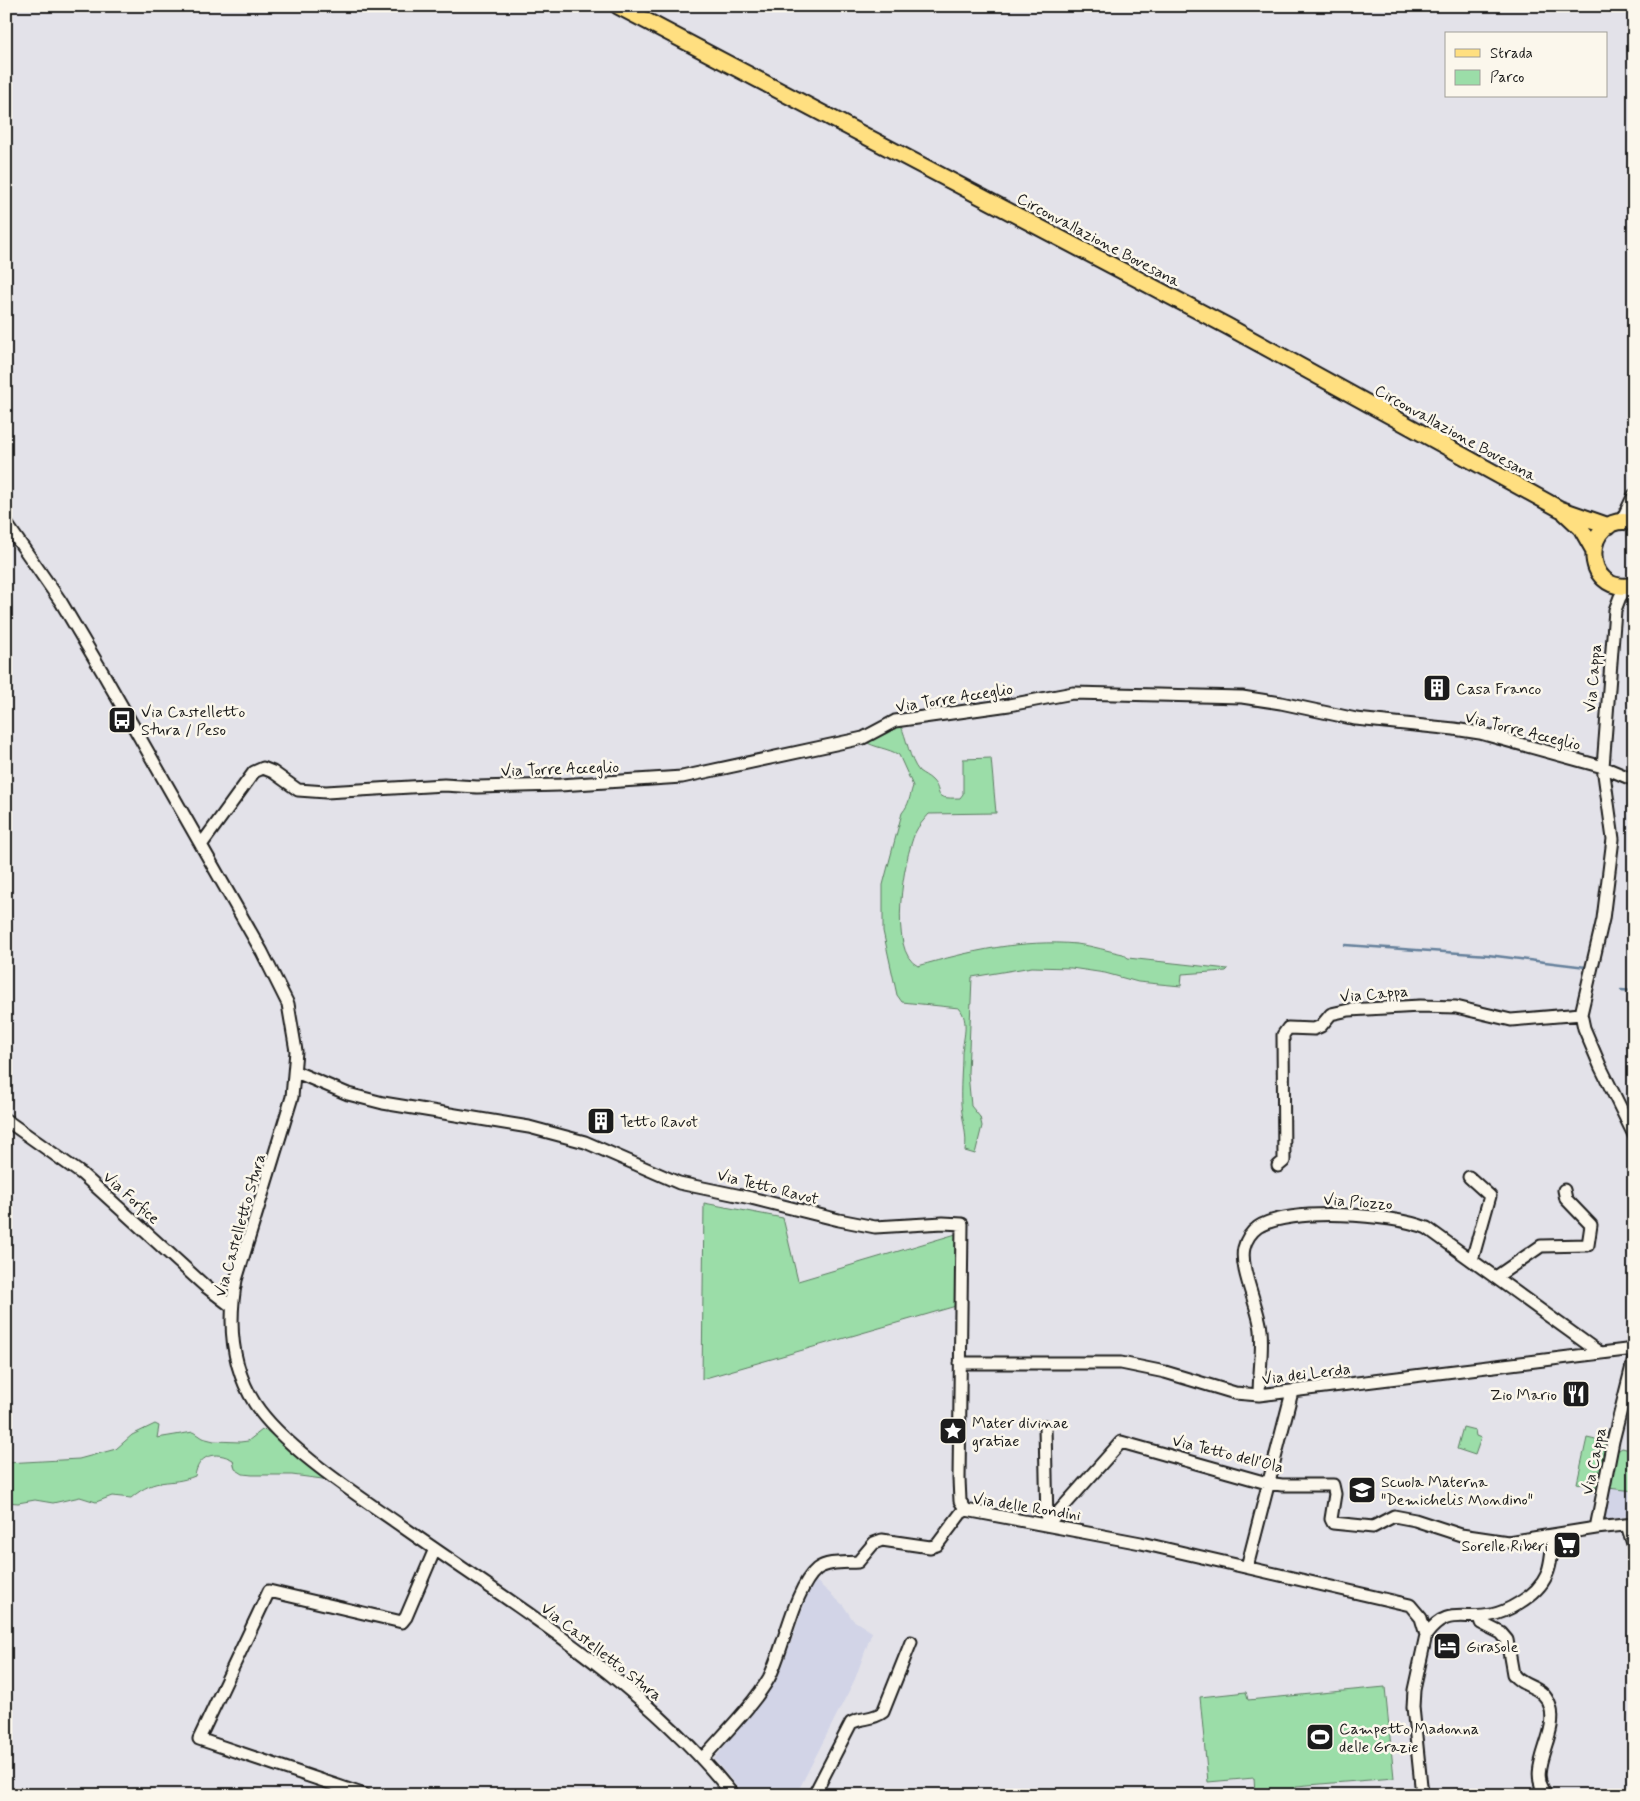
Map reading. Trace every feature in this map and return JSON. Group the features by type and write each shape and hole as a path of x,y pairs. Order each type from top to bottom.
{"main road":[{"name":"Circonvallazione Bovesana","path":"618,6 1227,326 1560,509 1581,528 1593,549 1596,569 1609,583"},
{"name":"Circonvallazione Bovesana","path":"1560,509 1621,524"},
{"path":"1593,549 1601,532 1621,524"},
{"path":"1609,583 1631,586"}],"street":[{"path":"1621,524 1634,495"},
{"name":"Via Castelletto Stura","path":"6,523 74,623 262,952 288,1004 294,1031 296,1072 287,1119 236,1280 231,1306 232,1333 238,1366 246,1387 268,1421 320,1466 587,1657 682,1736 703,1758 733,1795"},
{"path":"1609,583 1615,610"},
{"path":"1615,610 1620,597 1631,586"},
{"name":"Via Cappa","path":"1615,610 1603,767 1613,839 1598,946 1582,1003 1581,1014 1584,1028 1601,1068 1634,1135"},
{"name":"Via Torre Acceglio","path":"201,845 254,772 263,768 273,772 298,790 326,792 444,786 477,787 570,784 682,777 863,738 895,721 1009,705 1073,693 1242,697 1281,703 1356,720 1480,733 1603,767 1634,780"},
{"name":"Via Cappa","path":"1278,1166 1284,1161 1283,1035 1288,1028 1314,1028 1321,1026 1331,1014 1349,1010 1420,1006 1456,1007 1511,1020 1581,1014"},
{"name":"Via Tetto Ravot","path":"296,1072 348,1094 383,1103 529,1128 585,1142 678,1183 751,1198 839,1220 875,1227 960,1223 963,1227 960,1363 960,1501 966,1510"},
{"name":"Via Forfice","path":"6,1120 82,1174 205,1286 231,1306"},
{"path":"1469,1177 1490,1196 1472,1260"},
{"path":"1496,1277 1541,1246 1588,1245 1591,1224 1566,1200 1564,1190"},
{"name":"Via Piozzo","path":"1259,1396 1261,1330 1243,1251 1249,1236 1260,1226 1328,1213 1402,1221 1427,1228 1600,1353"},
{"path":"1568,1356 1574,1334"},
{"path":"1600,1353 1634,1349"},
{"name":"Via dei Lerda","path":"960,1363 1121,1363 1165,1372 1235,1393 1259,1396 1600,1353"},
{"name":"Via Cappa","path":"1596,1528 1613,1440 1634,1358"},
{"path":"1247,1567 1267,1483 1292,1392"},
{"path":"1045,1426 1047,1525"},
{"name":"Via Tetto dell'Ola","path":"1047,1525 1121,1442 1267,1483 1282,1485 1333,1485 1334,1494 1331,1519 1334,1523 1374,1527 1394,1516 1415,1520 1461,1535 1491,1540 1508,1542 1553,1536"},
{"name":"Via delle Rondini","path":"703,1758 767,1680 786,1638 800,1594 816,1571 830,1563 858,1562 874,1543 882,1540 930,1546 937,1545 961,1513 966,1510 1141,1543 1410,1605 1421,1618 1426,1635"},
{"path":"1422,1795 1413,1707 1414,1690 1426,1635 1431,1628 1446,1617 1457,1615 1479,1617 1492,1615 1510,1608 1538,1589 1549,1571 1553,1536 1562,1532 1630,1524 1634,1546"},
{"path":"366,1795 199,1739 268,1591 402,1622 406,1617 435,1549"},
{"path":"1479,1617 1481,1623 1501,1633 1507,1640 1513,1674 1516,1679 1536,1688 1549,1703 1553,1720 1539,1772 1542,1789 1547,1795"},
{"path":"814,1795 851,1723 857,1719 877,1716 883,1712 911,1642"}],"shaded area":[{"path":"1608,1488 1634,1491 1634,1515 1604,1520"},
{"path":"816,1581 843,1605 853,1620 872,1632 855,1679 797,1793 744,1795 714,1759 771,1687 783,1665 808,1593"}],"green space":[{"path":"900,724 910,755 916,766 919,771 932,780 941,796 960,798 963,794 963,759 991,758 996,813 929,814 916,830 906,862 901,904 901,924 903,943 909,957 918,966 977,951 1037,943 1057,943 1089,946 1123,954 1128,958 1228,969 1226,971 1182,974 1181,986 1138,982 1105,973 1071,968 1032,967 972,977 968,1073 971,1106 980,1117 982,1126 975,1154 965,1151 961,1098 962,1053 965,1030 962,1013 959,1008 902,1002 897,995 883,931 883,885 902,813 908,803 913,786 899,755 864,741"},
{"path":"704,1203 783,1218 798,1281 956,1234 956,1306 702,1379"},
{"path":"155,1424 159,1426 157,1438 193,1432 202,1438 214,1441 240,1442 248,1441 262,1430 267,1431 330,1480 292,1475 243,1474 235,1469 233,1460 220,1455 214,1455 208,1456 200,1463 195,1476 149,1486 131,1498 112,1496 96,1502 80,1497 53,1503 35,1500 18,1503 6,1502 6,1463 79,1459 116,1449 132,1435"},
{"path":"1463,1427 1475,1430 1476,1436 1481,1438 1475,1455 1457,1449"},
{"path":"1587,1438 1609,1443 1598,1488 1577,1483"},
{"path":"1622,1448 1634,1451 1634,1491 1608,1488 1613,1454"},
{"name":"Campetto Madonna delle Grazie","path":"1385,1687 1394,1778 1296,1786 1296,1795 1255,1795 1254,1778 1208,1782 1200,1697 1246,1692 1248,1700"}],"waterway":[{"path":"1345,945 1488,955 1586,967"},
{"path":"1621,990 1634,991"}],"place":[{"name":"Casa Franco","path":"1437,688"},
{"name":"Via Castelletto Stura / Peso","path":"122,720"},
{"name":"Tetto Ravot","path":"601,1121"},
{"name":"Zio Mario","path":"1576,1394"},
{"name":"Mater divinae gratiae","path":"953,1431"},
{"name":"Scuola Materna \"Demichelis Mondino\"","path":"1362,1490"},
{"name":"Sorelle Riberi","path":"1567,1545"},
{"name":"Girasole","path":"1447,1646"},
{"name":"Campetto Madonna delle Grazie","path":"1320,1737"}]}
